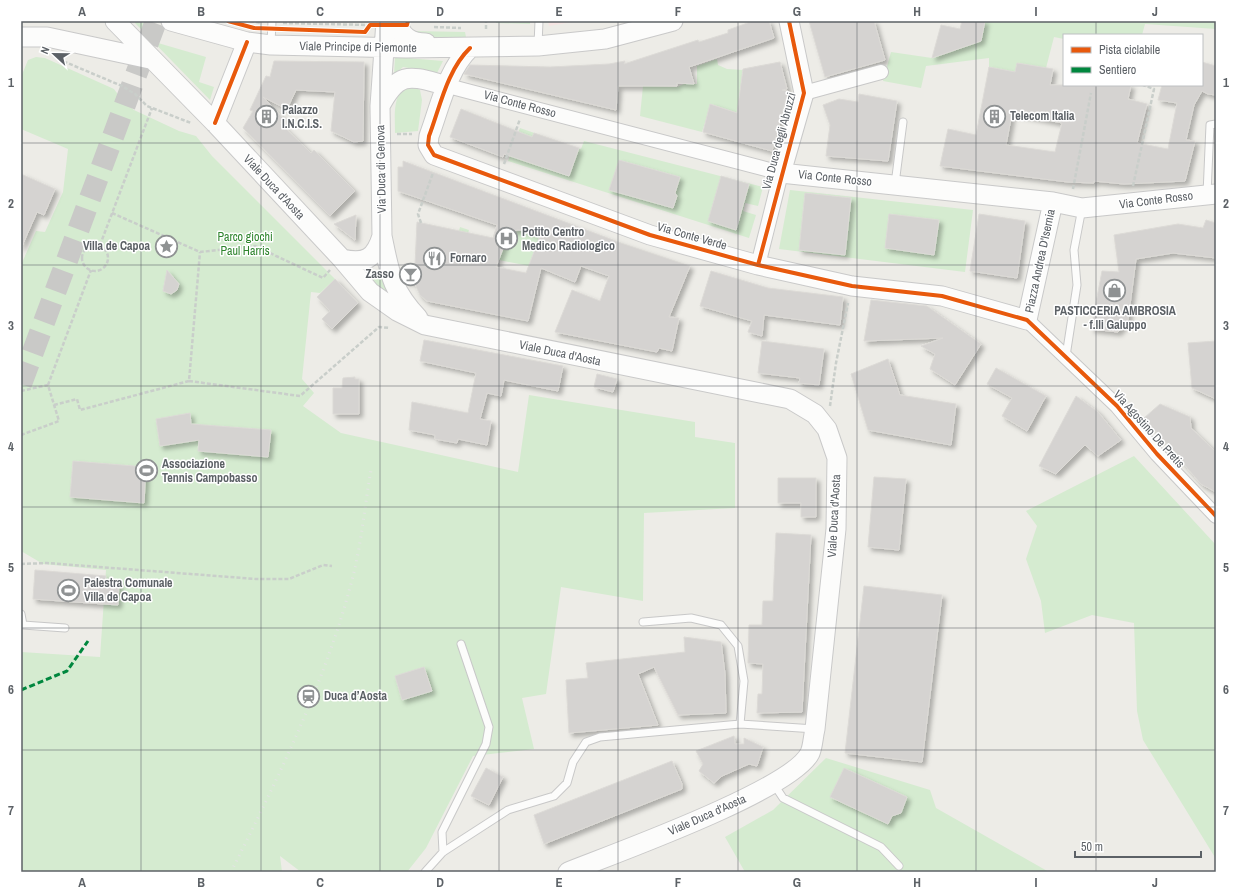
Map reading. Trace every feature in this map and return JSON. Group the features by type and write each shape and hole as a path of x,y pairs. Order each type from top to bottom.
{"street":[{"name":"Viale Duca d'Aosta","path":"115,21 150,59 215,124 342,259 370,292 397,312 425,325 790,400 815,414 827,429 837,458 836,529 815,729 810,754 791,772 734,805 568,872"},
{"name":"Viale Principe di Piemonte","path":"171,21 247,42 272,29 384,48 538,46 605,39 646,25 673,21"},
{"path":"397,21 400,31 405,37 416,43 427,43 437,48"},
{"name":"Via Duca degli Abruzzi","path":"758,265 781,172 804,93 789,21"},
{"name":"Via Duca di Genova","path":"342,259 355,262 368,258 378,249 382,236 380,106 384,48 378,23"},
{"path":"21,37 47,37 150,59"},
{"path":"215,124 247,42"},
{"path":"439,158 431,152 428,145 429,136 460,57 470,48"},
{"path":"804,93 881,72"},
{"name":"Via Conte Rosso","path":"380,106 387,93 396,83 409,77 781,172 1068,205 1129,204 1211,194"},
{"name":"Via Conte Verde","path":"439,158 650,235 758,265 852,286 942,296 1027,320"},
{"name":"Piazza Andrea D'Isernia","path":"1027,320 1068,205"},
{"path":"382,236 392,281 405,304 425,325"},
{"name":"Via Agostino De Pretis","path":"1027,320 1065,358 1117,406 1157,454 1216,516"}],"lane":[{"path":"538,46 539,21"},
{"path":"895,185 903,122"},
{"path":"1211,194 1210,125 1216,124"},
{"path":"1065,358 1077,285 1068,205"},
{"path":"21,614 23,625 65,628"},
{"path":"643,622 692,618 721,625 738,646 744,681 740,724"},
{"path":"443,852 442,832 486,744 489,727 462,644"},
{"path":"425,872 443,852 508,810 554,796 567,783 573,762 586,742 600,737 740,724 815,729"},
{"path":"773,783 784,798 881,847 899,866"}],"path":[{"path":"250,21 272,29"},
{"path":"486,21 486,29"},
{"path":"260,28 272,29 378,23"},
{"path":"365,32 378,23"},
{"path":"53,57 122,86 134,94 147,106 185,123 208,125 215,124"},
{"path":"1129,204 1154,89 1146,86"},
{"path":"1068,205 1091,93"},
{"path":"498,180 525,106"},
{"path":"100,245 152,108"},
{"path":"381,135 416,133 429,136"},
{"path":"421,223 418,214 439,158"},
{"path":"112,213 200,252 255,246 323,278 342,259"},
{"path":"92,245 100,245 104,247 109,255 107,264 100,270 91,270 83,261 83,253 92,245"},
{"path":"190,381 200,252"},
{"path":"21,435 59,421 48,385 91,270"},
{"path":"827,429 836,363 852,286"},
{"path":"54,405 77,399 80,410 190,381 300,396 379,327 392,328"},
{"path":"21,392 48,385"},
{"path":"21,564 47,563 256,579 289,579 323,565 332,566"}],"shaded area":[{"path":"548,21 578,21 549,26"}],"green space":[{"path":"136,21 162,28 158,43 206,57 199,82 214,87 210,100 135,23"},
{"path":"496,21 530,21 530,24 496,23"},
{"path":"985,21 1216,21 1216,29 1145,24 1142,34 1063,34 1063,39 1054,37 1046,68 1018,63 1015,72 989,67 989,58 926,66 921,88 883,81 891,52 932,58 981,41"},
{"path":"411,31 465,32 466,37 432,38"},
{"name":"Parco giochi Paul Harris","path":"36,57 45,58 114,89 122,100 134,110 179,131 196,136 212,156 335,279 320,293 311,292 302,379 314,393 303,406 341,433 518,472 529,395 695,422 695,437 735,443 735,508 644,513 643,601 561,587 546,694 522,698 534,749 473,756 426,848 407,872 301,872 280,856 282,872 21,872 21,652 100,657 106,570 43,564 21,551 21,265 36,231 45,232 63,192 68,149 21,129 21,77 28,60"},
{"path":"395,57 443,61 437,73 403,67 394,75"},
{"path":"717,59 718,65 727,69 743,70 737,113 711,104 702,132 640,116 643,86 677,87 684,84 697,84 697,66"},
{"path":"412,86 420,90 422,100 418,131 395,133 395,111 398,95 401,90"},
{"path":"520,128 581,149 584,141 763,187 758,206 745,203 743,211 756,215 749,238 508,161"},
{"path":"790,190 973,210 965,272 779,249"},
{"path":"460,227 469,230 467,237 501,252 509,233 525,230 540,236 530,263 544,269 454,251"},
{"path":"381,267 397,300 364,278 376,272"},
{"path":"1134,456 1216,545 1216,859 1143,740 1137,711 1134,623 1092,615 1045,633 1041,601 1026,559 1037,526 1026,511"},
{"path":"826,758 930,790 936,808 1049,872 745,872 725,837 773,810"}],"building":[{"path":"753,21 769,21 774,38 689,67 694,84 677,83 677,86 618,86 616,110 464,74 470,65 550,67 609,64 625,61 624,64 698,40 699,42 728,33 728,30"},
{"path":"809,21 874,21 885,60 825,77"},
{"path":"962,21 985,21 981,41 932,58 941,25 960,29"},
{"name":"Palazzo I.N.C.I.S.","path":"274,61 364,62 363,141 354,142 331,131 335,92 296,90 287,109 263,97 283,118 280,123 311,153 314,150 355,191 330,216 243,128 253,111 250,110 266,76 270,77"},
{"path":"780,62 787,89 782,90 788,91 772,151 703,132 710,104 737,113 743,69"},
{"path":"1203,62 1216,66 1216,95 1208,94 1202,91 1194,105 1186,140 1195,141 1185,181 1124,184 1094,181 1094,183 1068,182 940,166 948,129 976,135 989,67 1015,72 1017,63 1053,69 1050,85 1131,86 1128,99 1147,104 1137,143 1168,149 1177,103 1158,100 1162,86 1203,86","holes":["1012,113 1062,123 1055,152 1006,145"]},
{"path":"859,94 897,101 888,161 826,156 830,125 823,105 839,99 858,102"},
{"path":"461,109 532,137 534,133 579,148 569,176 504,154 503,157 450,137"},
{"path":"619,160 680,177 675,193 677,196 673,208 609,190"},
{"path":"403,161 621,243 690,266 669,317 679,318 672,351 659,348 657,352 555,332 572,290 600,301 609,276 581,266 575,282 541,268 528,321 427,301 420,295 414,282 405,281 404,277 404,264 415,265 417,222 493,238 497,225 398,191 398,167 403,167","holes":["517,230 526,230 540,236 526,273 496,267 509,233"]},
{"path":"21,174 55,189 44,215 37,212 21,248"},
{"path":"721,176 749,184 736,230 708,221"},
{"path":"805,193 851,198 845,255 799,250"},
{"path":"889,214 939,220 934,255 885,248"},
{"path":"979,214 1025,221 1017,278 970,271"},
{"path":"356,215 355,240 334,224"},
{"path":"1206,220 1216,223 1216,258 1173,253 1136,259 1128,320 1118,332 1091,329 1102,271 1119,272 1114,235 1178,224 1203,228"},
{"path":"167,270 179,284 177,290 171,294 163,291"},
{"path":"711,271 768,288 843,297 840,325 764,315 762,336 748,332 752,321 700,306"},
{"path":"335,279 358,303 332,329 322,319 330,311 317,297"},
{"path":"871,300 927,306 981,344 955,385 930,369 935,354 921,346 943,338 864,341"},
{"path":"424,340 563,366 558,391 504,380 501,396 487,393 480,419 491,421 487,445 458,439 457,443 435,439 435,435 409,430 412,402 468,413 476,373 420,361"},
{"path":"762,341 824,349 819,385 799,383 800,378 758,373"},
{"path":"1216,341 1216,399 1192,388 1188,343"},
{"path":"888,359 900,395 956,404 951,445 868,430 851,374"},
{"path":"996,368 1046,396 1027,431 1002,416 1012,398 987,384"},
{"path":"597,374 617,379 613,392 594,387"},
{"path":"355,377 355,379 359,379 359,414 333,414 333,388 342,388 343,378"},
{"path":"1076,396 1098,412 1121,440 1098,456 1085,445 1056,474 1039,466"},
{"path":"1160,404 1190,417 1191,428 1216,452 1216,492 1201,484 1144,418"},
{"path":"190,413 191,424 271,430 268,457 198,451 199,440 160,446 156,419"},
{"path":"73,461 146,467 144,503 70,497"},
{"path":"874,477 906,479 899,550 868,547"},
{"path":"778,478 816,478 816,517 801,517 801,503 778,503"},
{"path":"776,533 811,535 802,712 757,713 758,694 762,694 763,664 748,663 749,625 762,625 763,601 773,601"},
{"name":"Palestra Comunale Villa de Capoa","path":"35,570 106,576 105,581 119,582 118,605 33,599"},
{"path":"864,586 942,595 922,762 845,753"},
{"path":"684,637 721,642 725,674 726,713 678,715 654,667 638,674 658,725 569,733 566,680 588,678 586,663 685,652"},
{"path":"424,667 432,691 402,700 395,676"},
{"path":"734,736 735,744 744,744 744,738 763,747 757,766 749,764 722,776 714,783 699,771 703,764 696,751"},
{"path":"672,761 682,784 682,789 544,844 534,815"},
{"path":"486,768 503,777 489,805 471,796"},
{"path":"844,768 907,797 901,813 892,816 888,824 830,797"}],"tunnel":[{"path":"21,384 156,21"}],"railway":[{"path":"231,872 284,763 331,650 354,572 371,470"}],"marked path":[{"path":"21,690 67,671 88,641"}],"cycle path":[{"path":"228,21 254,28 365,32 370,25 407,25 408,21"},
{"path":"758,265 804,93 789,21"},
{"path":"215,123 247,42"},
{"path":"470,48 455,67 445,89 429,136 428,145 434,155 650,235 758,265 852,286 942,296 1027,320 1117,406 1157,454 1216,516"}],"place":[{"name":"Telecom Italia","path":"995,116"},
{"name":"Palazzo I.N.C.I.S.","path":"267,117"},
{"name":"Potito Centro Medico Radiologico","path":"506,239"},
{"name":"Villa de Capoa","path":"166,246"},
{"name":"Fornaro","path":"434,258"},
{"name":"Zasso","path":"410,274"},
{"name":"PASTICCERIA AMBROSIA - f.lli Galuppo","path":"1115,290"},
{"name":"Associazione Tennis Campobasso","path":"147,471"},
{"name":"Palestra Comunale Villa de Capoa","path":"69,590"},
{"name":"Duca d’Aosta","path":"308,696"}]}
